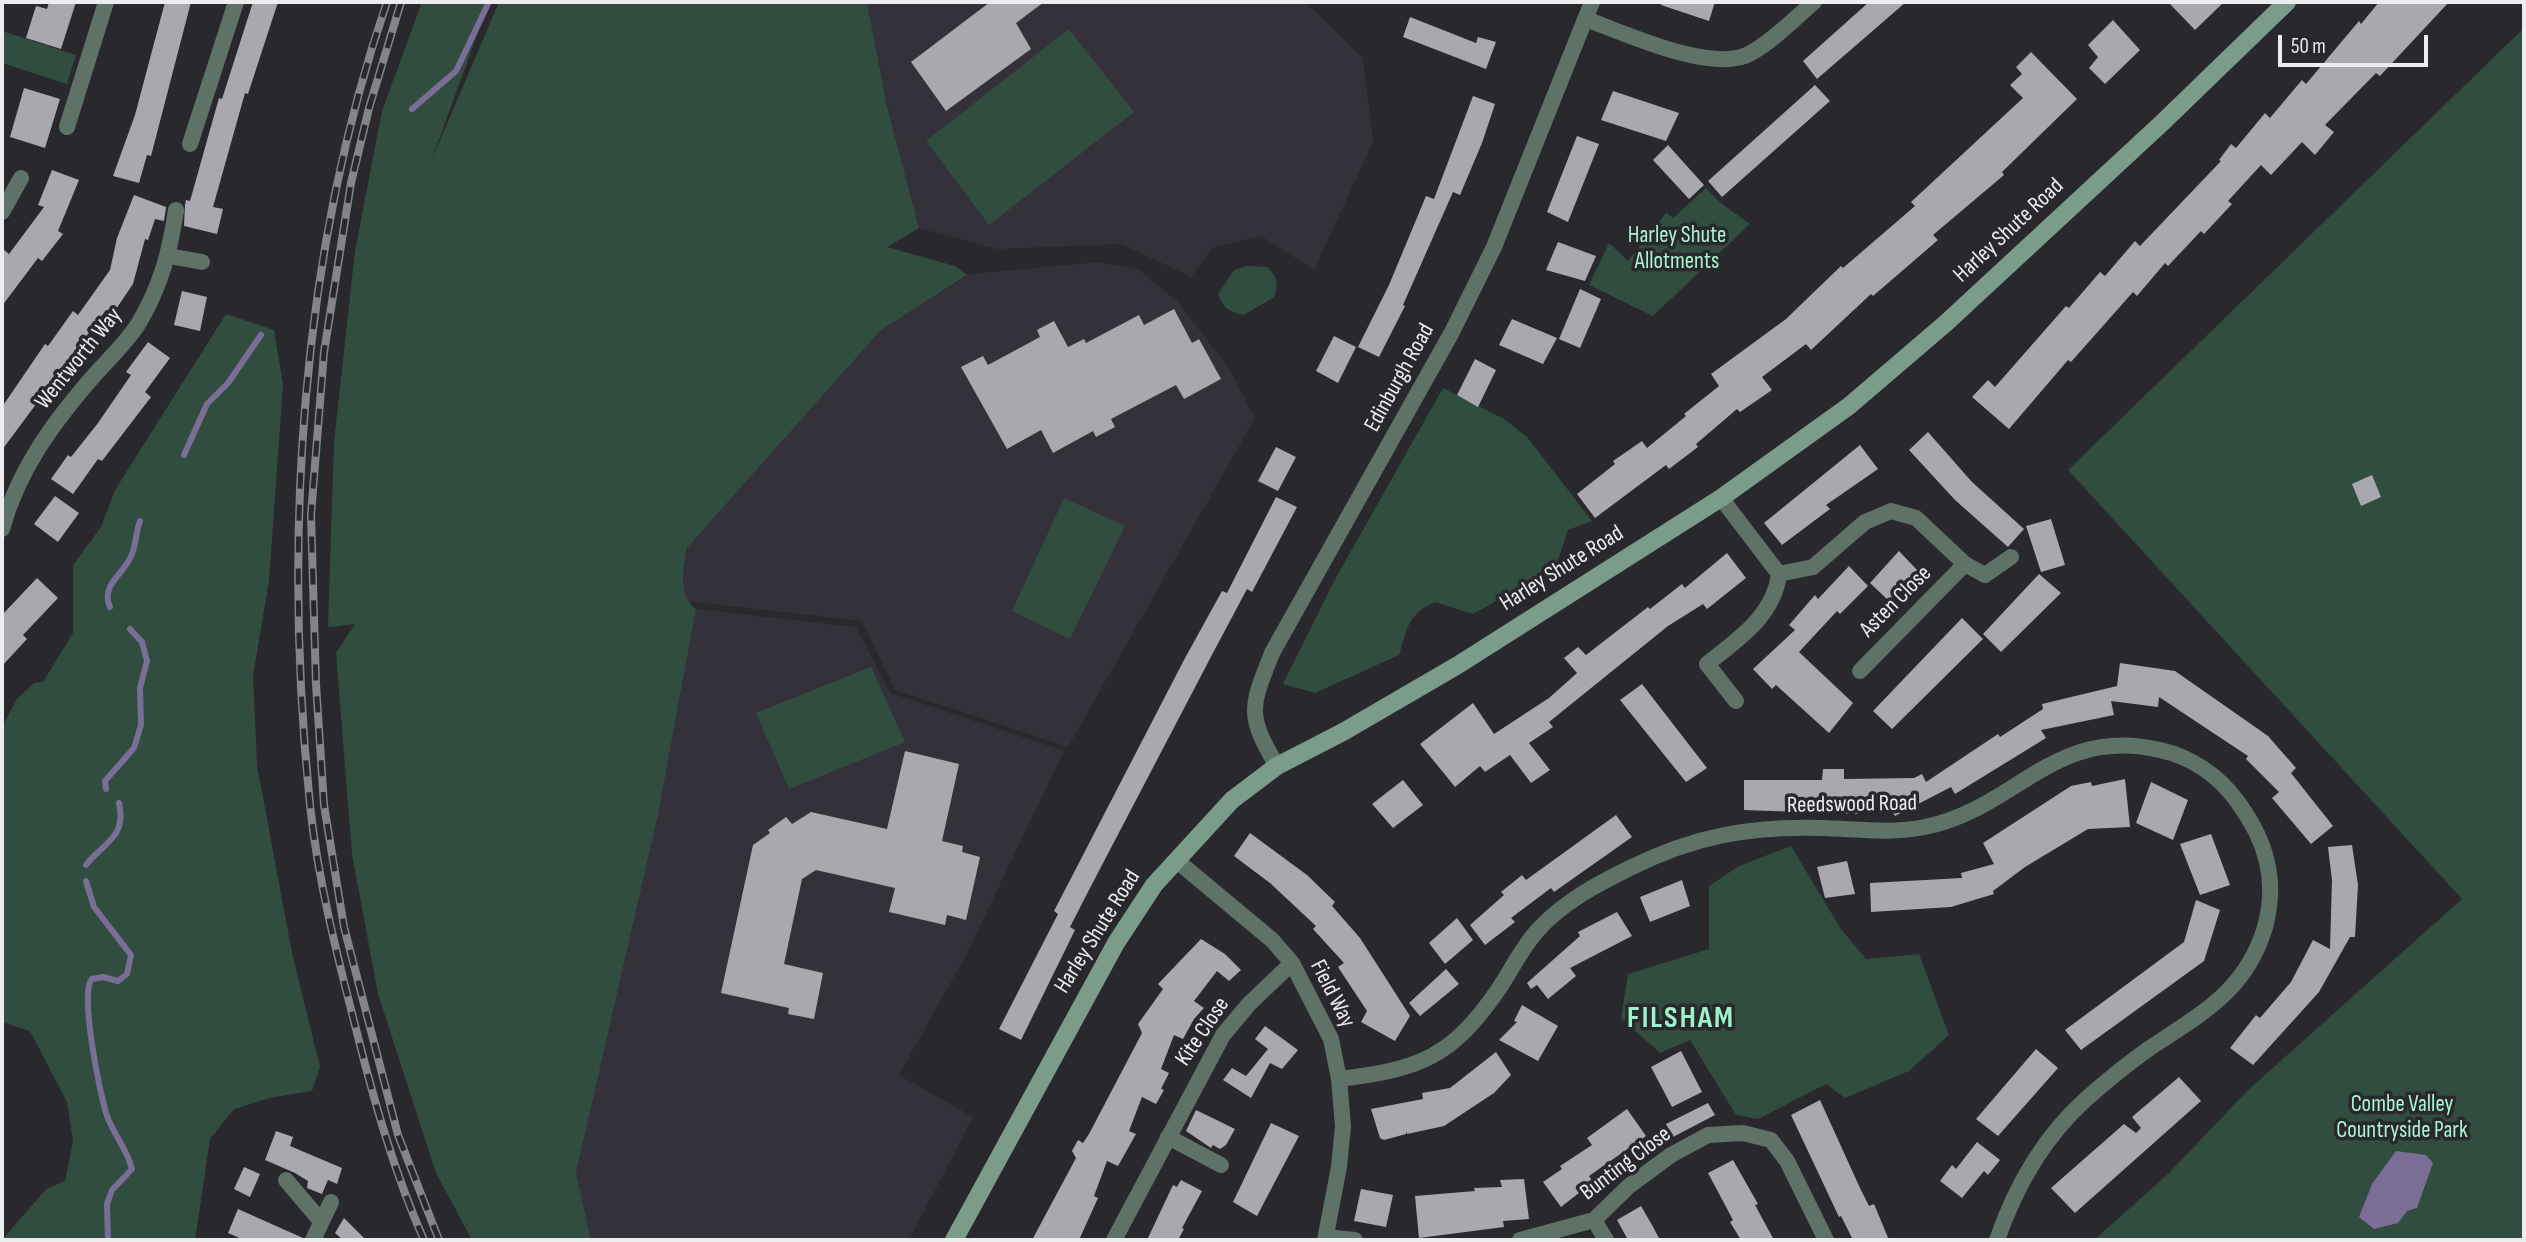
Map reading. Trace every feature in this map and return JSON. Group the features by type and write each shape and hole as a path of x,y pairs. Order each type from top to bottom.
{"main road":[{"name":"Harley Shute Road","path":"954,1240 1116,943 1154,885 1232,800 1277,766 1343,732 1458,665 1721,498 1849,406 1945,323 2163,122 2287,2"}],"street":[{"path":"67,127 106,2"},
{"path":"190,144 236,2"},
{"name":"Edinburgh Road","path":"1277,766 1260,738 1253,715 1256,693 1272,653 1452,332 1494,247 1592,2"},
{"path":"1586,19 1645,42 1704,60 1749,55 1814,2"},
{"path":"2,212 21,178"},
{"name":"Wentworth Way","path":"2,529 27,464 69,405 139,324 159,285 169,256 176,210"},
{"path":"169,256 202,262"},
{"path":"1721,498 1779,574 1771,605 1742,636 1707,664 1736,701"},
{"name":"Asten Close","path":"1779,574 1813,567 1865,522 1891,511 1916,518 1965,564 1985,575 2011,557"},
{"name":"Asten Close","path":"1860,671 1965,564"},
{"name":"Reedswood Road","path":"1339,1079 1405,1066 1438,1055 1466,1033 1536,932 1568,903 1630,868 1699,838 1746,831 1818,828 1890,832 1929,826 1974,811 2036,770 2084,748 2132,743 2183,755 2224,784 2258,830 2272,881 2265,925 2250,967 2216,1004 2143,1053 2082,1103 2039,1152 2011,1202 1997,1240"},
{"name":"Field Way","path":"1176,860 1272,940 1292,964 1331,1039 1339,1079 1343,1126 1339,1167 1325,1238"},
{"name":"Kite Close","path":"1114,1240 1223,1035 1249,1004 1292,964"},
{"name":"Bunting Close","path":"1520,1240 1594,1220 1629,1186 1671,1155 1708,1135 1743,1133 1771,1140 1787,1161 1826,1240"},
{"path":"1168,1138 1221,1165"},
{"path":"286,1180 320,1220"},
{"path":"313,1240 320,1220 331,1202"},
{"path":"1594,1220 1606,1240"},
{"path":"1325,1238 1355,1240"}],"shaded area":[{"path":"867,2 1306,2 1363,58 1373,142 1314,270 1261,236 1212,248 1191,277 1122,244 997,249 919,228 891,121"},
{"path":"1099,262 1139,270 1177,301 1230,370 1255,418 1068,747 895,690 862,621 686,601 682,587 688,547 880,331 970,274"},
{"path":"696,609 856,627 890,693 1064,751 966,955 899,1075 973,1117 909,1240 591,1240 576,1173 658,815"},
{"path":"2396,1151 2426,1155 2433,1163 2417,1208 2407,1211 2398,1223 2374,1229 2359,1217 2372,1184"}],"green space":[{"path":"422,2 489,2 432,159 499,2 867,2 888,110 919,228 887,247 955,266 967,275 880,331 687,548 684,589 696,609 658,815 576,1173 591,1240 472,1240 436,1173 378,994 352,854 336,653 355,624 328,627 334,442 355,251 382,111"},
{"name":"Combe Valley Countryside Park","path":"2524,28 2524,1240 2094,1240 2168,1174 2248,1090 2462,899 2068,470"},
{"path":"1069,29 1134,112 989,225 926,141"},
{"path":"2,31 76,55 67,84 2,63"},
{"name":"Harley Shute Allotments","path":"1706,188 1723,205 1750,224 1653,316 1589,285 1609,243 1628,261 1666,213 1673,218"},
{"path":"1247,266 1268,267 1277,284 1274,297 1244,315 1228,309 1218,294 1234,270"},
{"path":"226,314 274,330 283,384 269,581 253,676 257,765 292,953 320,1067 312,1091 269,1098 234,1109 210,1139 195,1240 2,1240 46,1189 65,1181 73,1141 67,1102 30,1031 2,1022 2,727 17,699 34,683 43,682 73,633 73,565 101,527 115,490"},
{"path":"1443,388 1504,419 1527,437 1592,521 1568,530 1555,569 1473,614 1435,602 1426,607 1410,623 1399,655 1315,693 1283,684 1333,583"},
{"path":"1064,498 1125,526 1070,639 1012,611"},
{"path":"871,667 905,742 789,789 756,713"},
{"path":"1791,846 1841,929 1866,959 1919,954 1949,1035 1909,1071 1845,1098 1826,1084 1758,1119 1736,1115 1690,1040 1660,1053 1621,1018 1628,974 1709,949 1709,886 1739,866"}],"building":[{"path":"49,2 76,2 61,49 26,38 36,6 47,9"},
{"path":"165,2 191,2 151,156 147,155 139,183 113,176 135,115"},
{"path":"253,2 278,2 248,94 245,93 213,207 223,209 217,234 184,226 185,205 186,200 190,201 219,98 222,99"},
{"path":"990,2 1044,2 1016,23 1031,49 946,111 911,62"},
{"path":"1661,2 1715,2 1709,21 1661,5"},
{"path":"1869,2 1906,2 1817,79 1803,61"},
{"path":"2168,2 2224,2 2195,30"},
{"path":"2379,2 2449,2 2380,76 2376,73 2325,125 2334,132 2315,155 2302,142 2271,175 2261,165 2228,201 2232,204 2204,234 2201,231 2168,266 2165,263 2137,296 2133,292 2071,362 2068,360 2009,429 1972,397 1988,380 1995,387 2066,306 2069,308 2100,272 2105,276 2135,241 2140,246 2221,161 2219,160 2231,144 2236,148 2265,113 2270,118 2302,80 2306,84 2359,21 2361,24"},
{"path":"1410,17 1476,43 1478,37 1496,42 1486,69 1403,37"},
{"path":"2113,20 2140,50 2105,84 2089,68 2098,57 2088,45"},
{"path":"2031,52 2077,99 2002,172 2004,175 1933,235 1938,240 1873,296 1871,294 1811,350 1806,344 1762,377 1772,390 1740,412 1737,409 1696,444 1698,447 1669,469 1666,465 1595,518 1577,494 1615,464 1613,461 1642,441 1647,448 1686,416 1684,414 1719,386 1711,374 1786,319 1841,266 1843,268 1915,206 1911,202 2023,98 2010,85 2022,74 2016,67"},
{"path":"1815,85 1830,101 1722,197 1708,181"},
{"path":"24,88 60,99 45,148 10,137"},
{"path":"1613,91 1679,113 1666,141 1601,120"},
{"path":"1473,96 1495,104 1482,143 1460,195 1453,192 1403,305 1405,306 1379,357 1358,347 1389,285 1426,196 1434,199"},
{"path":"1577,136 1599,144 1568,222 1547,212"},
{"path":"1668,145 1704,185 1689,199 1653,160"},
{"path":"52,170 79,180 58,231 63,234 42,261 38,258 2,306 2,248 9,254 44,207 38,205"},
{"path":"134,195 166,207 164,221 155,219 148,240 145,239 133,284 114,312 106,310 2,450 2,407 45,344 48,346 73,311 78,315 110,270 117,238"},
{"path":"1558,242 1596,256 1585,281 1546,270"},
{"path":"1580,289 1601,299 1580,348 1559,339"},
{"path":"182,291 207,297 200,331 174,325"},
{"path":"1174,309 1192,343 1199,339 1221,379 1184,399 1176,385 1111,419 1115,427 1096,437 1093,431 1053,453 1041,430 1007,449 961,367 983,356 988,365 1040,337 1037,330 1054,321 1068,347 1084,339 1086,343 1139,315 1144,325"},
{"path":"1512,319 1557,338 1543,364 1499,345"},
{"path":"1334,336 1356,347 1338,383 1316,371"},
{"path":"148,342 170,358 145,392 151,397 102,461 98,459 73,494 51,479 68,455 71,457 98,423 131,375 126,372"},
{"path":"1475,359 1496,370 1478,407 1457,395"},
{"path":"1928,432 1972,482 2024,529 2008,547 1955,500 1909,450"},
{"path":"1860,445 1878,469 1826,505 1830,509 1782,545 1764,523"},
{"path":"1276,447 1296,457 1278,491 1258,481"},
{"path":"2372,475 2381,497 2361,506 2352,484"},
{"path":"55,496 79,513 58,542 34,524"},
{"path":"1276,497 1297,507 1252,592 1247,589 1090,888 1070,927 1075,930 1021,1040 999,1029 1058,914 1054,911 1184,660 1222,591 1227,593"},
{"path":"2051,519 2065,565 2041,572 2026,526"},
{"path":"1899,551 1918,571 1889,601 1870,583"},
{"path":"1727,553 1746,578 1707,609 1703,604 1668,626 1549,722 1553,727 1529,743 1550,770 1531,783 1510,755 1485,772 1480,766 1455,787 1420,744 1473,703 1494,734 1549,698 1577,673 1564,658 1578,647 1586,655 1648,607 1650,609 1682,584 1685,588"},
{"path":"1849,566 1868,586 1840,614 1837,611 1799,652 1853,703 1829,733 1776,685 1772,689 1753,669 1795,630 1789,625 1815,595 1818,599"},
{"path":"2039,574 2061,593 2001,652 1983,634"},
{"path":"37,578 58,598 23,635 27,639 2,666 2,615"},
{"path":"1962,618 1983,639 1892,729 1873,711"},
{"path":"2120,663 2175,671 2268,736 2296,768 2291,773 2333,826 2311,844 2272,798 2279,792 2246,759 2248,756 2159,697 2158,707 2111,701 2114,715 2041,730 2046,738 1955,794 1951,787 1895,816 1890,808 1858,811 1858,814 1744,810 1744,780 1822,780 1823,769 1844,769 1844,779 1914,778 1922,774 1926,782 1998,734 2000,737 2043,709 2042,704 2117,686"},
{"path":"1642,684 1707,768 1686,782 1620,700"},
{"path":"905,751 959,764 942,841 963,846 962,852 980,857 966,920 947,915 945,925 889,912 895,888 816,870 802,879 784,964 823,973 814,1019 788,1014 789,1008 721,993 753,845 786,817 792,824 811,812 887,829"},
{"path":"2125,779 2130,827 2088,829 2025,867 1993,891 1994,894 1951,907 1871,912 1870,883 1962,878 1961,873 1994,864 1983,843 2071,786 2091,782 2092,786"},
{"path":"1403,780 1423,805 1393,828 1372,804"},
{"path":"2151,782 2188,800 2173,840 2136,823"},
{"path":"1616,815 1632,837 1554,892 1551,888 1511,918 1515,922 1485,945 1470,925 1504,895 1501,892 1522,875 1526,880"},
{"path":"1250,833 1307,875 1335,902 1332,906 1360,938 1410,1016 1395,1041 1361,1022 1367,1011 1338,967 1344,963 1313,929 1316,926 1270,883 1234,856"},
{"path":"2211,834 2230,885 2200,895 2180,844"},
{"path":"2352,845 2358,885 2355,937 2350,937 2319,992 2253,1065 2230,1048 2256,1015 2260,1018 2291,982 2313,940 2330,949 2332,880 2328,847"},
{"path":"1847,861 1855,894 1825,898 1817,867"},
{"path":"1682,880 1690,906 1650,922 1640,897"},
{"path":"2196,900 2220,910 2204,961 2081,1050 2065,1030 2184,942"},
{"path":"1617,912 1632,936 1570,968 1576,976 1548,999 1537,985 1531,989 1527,983 1580,936 1578,932"},
{"path":"1457,918 1473,940 1445,964 1429,943"},
{"path":"1201,939 1225,954 1241,970 1229,981 1217,971 1194,1001 1204,1008 1194,1019 1183,1039 1174,1035 1161,1069 1169,1073 1161,1089 1164,1090 1156,1104 1142,1097 1129,1131 1136,1134 1118,1166 1107,1161 1094,1196 1098,1198 1079,1240 1032,1240 1076,1158 1072,1151 1078,1140 1083,1143 1089,1134 1142,1033 1138,1024 1163,989 1158,984"},
{"path":"1446,969 1459,984 1420,1016 1409,1003"},
{"path":"1522,1005 1558,1026 1538,1061 1499,1040 1517,1022 1514,1021"},
{"path":"1265,1026 1298,1050 1282,1069 1270,1063 1251,1098 1223,1080 1232,1068 1246,1076 1268,1049 1255,1039"},
{"path":"2036,1049 2058,1068 1998,1136 1976,1119"},
{"path":"1681,1051 1702,1092 1672,1107 1651,1067"},
{"path":"1496,1052 1511,1075 1494,1093 1444,1126 1407,1134 1407,1131 1406,1134 1384,1140 1380,1138 1371,1109 1423,1099 1422,1093 1450,1088"},
{"path":"2179,1077 2201,1101 2075,1213 2051,1188 2124,1124 2136,1133 2141,1128 2132,1117"},
{"path":"1820,1100 1860,1188 1869,1206 1874,1204 1889,1240 1853,1240 1841,1216 1839,1217 1791,1115"},
{"path":"1708,1103 1715,1115 1673,1137 1666,1124"},
{"path":"1627,1109 1646,1136 1589,1176 1593,1182 1561,1207 1543,1182 1562,1169 1560,1166 1592,1145 1587,1138"},
{"path":"1196,1110 1235,1129 1226,1145 1220,1149 1213,1145 1211,1148 1186,1131"},
{"path":"1271,1123 1299,1136 1257,1216 1233,1202"},
{"path":"276,1131 293,1137 290,1146 342,1168 337,1184 328,1180 322,1194 307,1188 308,1181 295,1173 265,1160"},
{"path":"1977,1142 2000,1160 1988,1175 1984,1171 1962,1198 1940,1181 1952,1165 1956,1169"},
{"path":"1733,1160 1758,1204 1755,1205 1774,1240 1741,1240 1730,1222 1733,1220 1708,1173"},
{"path":"244,1167 260,1174 250,1197 234,1189"},
{"path":"1524,1179 1529,1219 1503,1221 1504,1227 1419,1238 1415,1196 1502,1187 1500,1180"},
{"path":"1181,1180 1202,1191 1178,1240 1147,1240 1173,1185 1177,1187"},
{"path":"1361,1189 1393,1195 1386,1227 1354,1221"},
{"path":"1641,1206 1660,1240 1628,1240 1617,1220"},
{"path":"238,1209 303,1240 244,1240 228,1233"},
{"path":"344,1218 366,1240 343,1240 335,1233"}],"waterway":[{"path":"412,109 456,71 489,2"},
{"path":"184,455 207,404 228,383 261,335"},
{"path":"110,607 108,592 129,561 140,521"},
{"path":"106,789 105,781 134,748 141,725 140,688 147,661 142,642 130,629"},
{"path":"86,865 117,832 121,815 119,803"},
{"path":"86,881 94,907 131,955 127,974 118,981 103,977 92,979 89,987 89,1022 104,1105 132,1169 112,1190 107,1204 108,1240"}],"railway":[{"path":"387,2 358,98 334,197 317,297 306,399 298,603 310,805 323,890 378,1109 403,1188 424,1240"},
{"path":"401,2 369,108 351,183 324,352 311,515 316,684 324,805 344,927 398,1135 439,1240"}],"district":[{"name":"FILSHAM","path":"1681,1019"}]}
